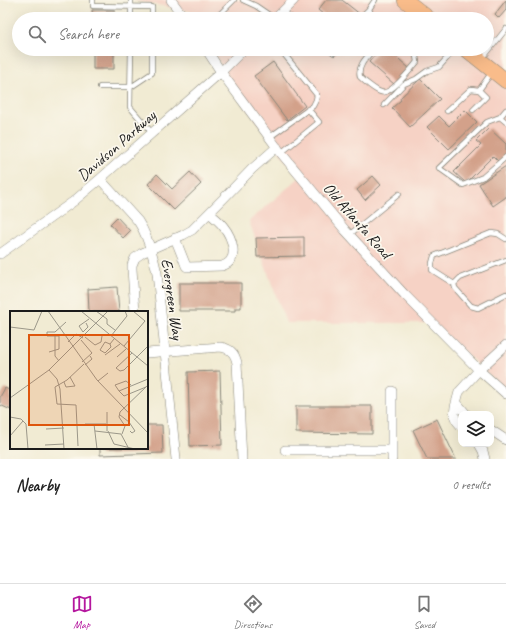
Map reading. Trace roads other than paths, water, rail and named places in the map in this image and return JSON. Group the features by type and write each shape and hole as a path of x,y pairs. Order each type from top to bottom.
{"highway":[{"path":"411,3 421,12"},
{"path":"474,56 506,81"}],"street":[{"path":"171,0 180,12"},
{"path":"283,11 292,1"},
{"name":"Old Atlanta Road","path":"211,56 279,150 349,235 404,294 479,370 506,394"},
{"name":"Davidson Parkway","path":"0,254 74,201 100,180 237,56"},
{"name":"Evergreen Way","path":"136,311 132,265 135,258 150,249 192,230 252,169 279,150"},
{"name":"Evergreen Way","path":"100,180 142,227 157,273 176,459"},
{"name":"Evergreen Way","path":"175,238 186,266 227,265 232,258 232,242 223,226 210,213"},
{"path":"458,422 454,417 454,411 460,392 479,370 506,345"},
{"name":"Evergreen Way","path":"148,353 220,347 228,349 234,354 237,363 242,459"},
{"path":"285,450 329,455 392,454 392,391"},
{"path":"456,402 464,411"},
{"path":"494,432 506,440"},
{"path":"481,447 484,459"}],"lane":[{"path":"94,0 93,6 152,7 152,12"},
{"path":"131,0 131,12"},
{"path":"223,12 234,0"},
{"path":"243,0 265,12"},
{"path":"366,12 375,0"},
{"path":"494,44 506,29"},
{"path":"132,56 130,107 152,133"},
{"path":"100,87 131,87 152,73 152,56"},
{"path":"270,137 312,106 317,95 286,56"},
{"path":"368,56 358,73 360,77 381,93 394,87 405,76 417,62 416,56"},
{"path":"384,105 404,84 427,71 439,67 449,56"},
{"path":"480,61 484,56"},
{"path":"145,62 152,62"},
{"path":"478,90 493,71"},
{"path":"447,111 471,89 478,90 486,97 473,110"},
{"path":"279,150 319,122 308,109"},
{"path":"506,110 500,117 487,122 439,168 463,185 482,177 506,157"},
{"path":"500,117 506,122"},
{"path":"349,235 399,194"},
{"path":"506,239 498,234 491,234 434,256 432,263 432,270 454,284 455,288 471,306 478,308 506,294"},
{"path":"454,284 460,278 506,260"}]}
